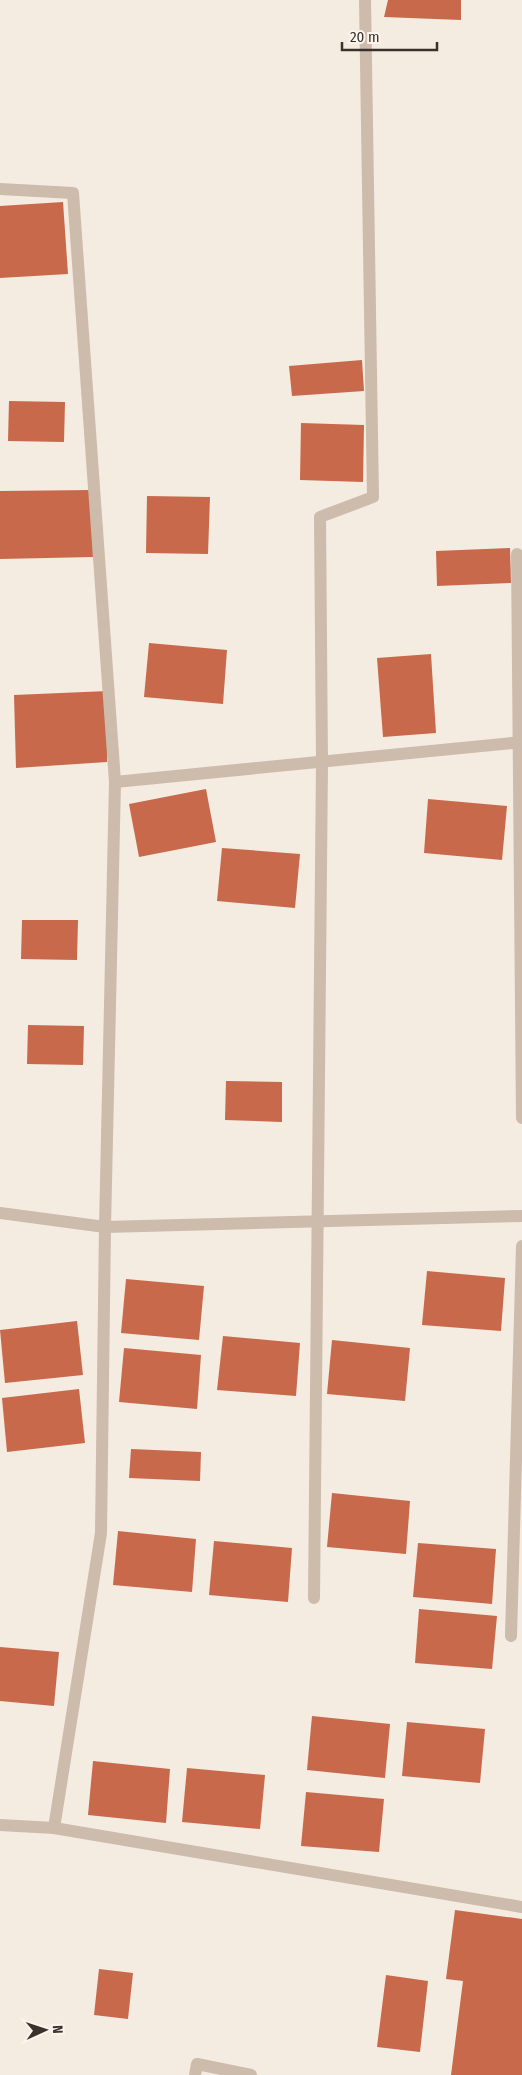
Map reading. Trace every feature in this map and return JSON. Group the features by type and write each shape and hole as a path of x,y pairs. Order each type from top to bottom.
{"street":[{"path":"314,1598 322,763 320,517 373,498 365,0"},
{"path":"0,188 73,193 114,782 101,1533 54,1828"},
{"path":"517,554 522,1118"},
{"path":"114,782 520,742"},
{"path":"0,1213 105,1227 522,1216"},
{"path":"511,1636 522,1246"},
{"path":"0,1825 54,1828 522,1907"},
{"path":"195,2075 197,2064 251,2075"}],"building":[{"path":"388,0 461,0 461,20 384,17"},
{"path":"63,202 68,274 0,278 0,206"},
{"path":"362,360 364,391 292,396 289,366"},
{"path":"9,401 65,402 64,442 8,441"},
{"path":"301,423 364,425 363,482 300,480"},
{"path":"92,490 93,557 0,559 0,491"},
{"path":"147,496 210,497 208,554 146,553"},
{"path":"510,548 511,583 437,586 436,551"},
{"path":"149,643 227,650 223,704 144,697"},
{"path":"431,654 436,733 383,737 377,658"},
{"path":"108,691 107,762 16,768 14,695"},
{"path":"206,789 216,842 139,857 129,804"},
{"path":"428,799 507,806 502,860 424,853"},
{"path":"222,848 300,854 295,908 217,901"},
{"path":"22,920 78,920 77,960 21,959"},
{"path":"28,1025 84,1026 83,1065 27,1064"},
{"path":"226,1081 282,1082 282,1122 225,1120"},
{"path":"427,1271 505,1278 501,1331 422,1325"},
{"path":"126,1279 204,1286 199,1340 121,1333"},
{"path":"77,1321 83,1375 5,1383 0,1330"},
{"path":"223,1336 300,1343 296,1396 217,1390"},
{"path":"332,1340 410,1348 405,1401 327,1394"},
{"path":"124,1348 201,1355 197,1409 119,1402"},
{"path":"79,1389 85,1443 7,1452 2,1398"},
{"path":"131,1449 201,1452 200,1481 129,1478"},
{"path":"332,1493 410,1501 406,1554 327,1547"},
{"path":"118,1531 196,1539 192,1592 113,1585"},
{"path":"214,1541 292,1548 288,1602 209,1595"},
{"path":"418,1543 496,1549 492,1604 413,1597"},
{"path":"419,1609 497,1616 492,1669 415,1663"},
{"path":"0,1647 59,1652 54,1706 0,1701"},
{"path":"312,1716 390,1724 385,1778 307,1770"},
{"path":"407,1722 485,1729 480,1783 402,1776"},
{"path":"93,1761 170,1769 166,1823 88,1815"},
{"path":"187,1768 265,1775 260,1829 182,1822"},
{"path":"306,1792 384,1799 379,1852 301,1846"},
{"path":"455,1910 522,1919 522,2075 451,2075 463,1981 446,1979"},
{"path":"99,1969 133,1973 128,2019 94,2015"},
{"path":"386,1975 428,1981 420,2052 377,2047"}]}
